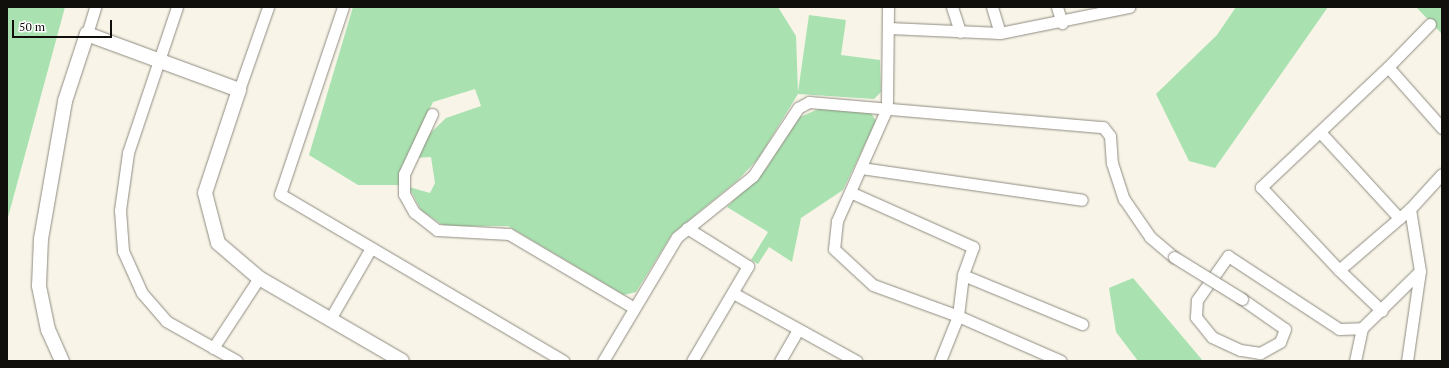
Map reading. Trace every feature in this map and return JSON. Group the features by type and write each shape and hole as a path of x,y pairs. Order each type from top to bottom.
{"street":[{"path":"62,361 48,330 39,286 41,239 65,101 88,34 95,7"},
{"path":"177,7 128,153 120,210 122,251 142,293 166,321 237,361"},
{"path":"268,7 205,193 218,243 259,278 402,361"},
{"path":"343,7 280,194 563,361"},
{"path":"888,7 889,28 887,108 850,192 833,236 834,249 843,260 873,285 958,316 1061,361"},
{"path":"952,7 960,32"},
{"path":"992,7 1000,33"},
{"path":"1057,7 1062,23"},
{"path":"889,28 1000,33 1062,23 1129,7"},
{"path":"1382,311 1339,270 1261,187 1320,132 1430,24"},
{"path":"88,34 239,90"},
{"path":"1388,66 1442,128"},
{"path":"604,361 677,237 754,176 802,105 887,108 1103,127 1110,136 1112,163 1124,199 1150,237 1174,256 1242,299 1280,322 1285,334 1280,342 1260,353 1240,350 1212,337 1203,328 1195,310 1197,300 1228,256 1339,329 1362,328 1382,311 1420,271"},
{"path":"432,114 404,174 404,194 414,212 437,230 509,234 634,308"},
{"path":"1320,132 1398,218"},
{"path":"861,168 1082,200"},
{"path":"1339,270 1410,209 1442,174"},
{"path":"850,192 974,247 963,275 958,316 940,361"},
{"path":"1407,361 1420,271 1410,209"},
{"path":"688,228 748,266 692,361"},
{"path":"330,319 371,248"},
{"path":"963,275 1082,324"},
{"path":"213,348 259,278"},
{"path":"733,293 797,331 815,335 856,361"},
{"path":"1356,361 1362,328"},
{"path":"780,361 797,331"}],"green space":[{"path":"7,7 65,7 7,221"},
{"path":"353,7 778,7 796,36 798,92 809,15 846,20 841,55 880,60 881,92 874,99 798,94 758,159 738,180 672,234 636,292 624,295 508,226 444,226 421,210 409,187 430,193 435,183 431,157 415,158 425,138 446,118 481,106 475,89 433,102 401,168 399,185 358,185 309,155"},
{"path":"1236,7 1328,7 1215,168 1189,161 1156,94 1217,35"},
{"path":"1416,7 1442,7 1442,34"},
{"path":"821,108 871,113 876,121 843,190 801,218 792,262 769,247 758,264 751,260 768,232 727,207 767,167 800,117"},
{"path":"1133,278 1203,361 1138,361 1116,332 1109,288"}]}
